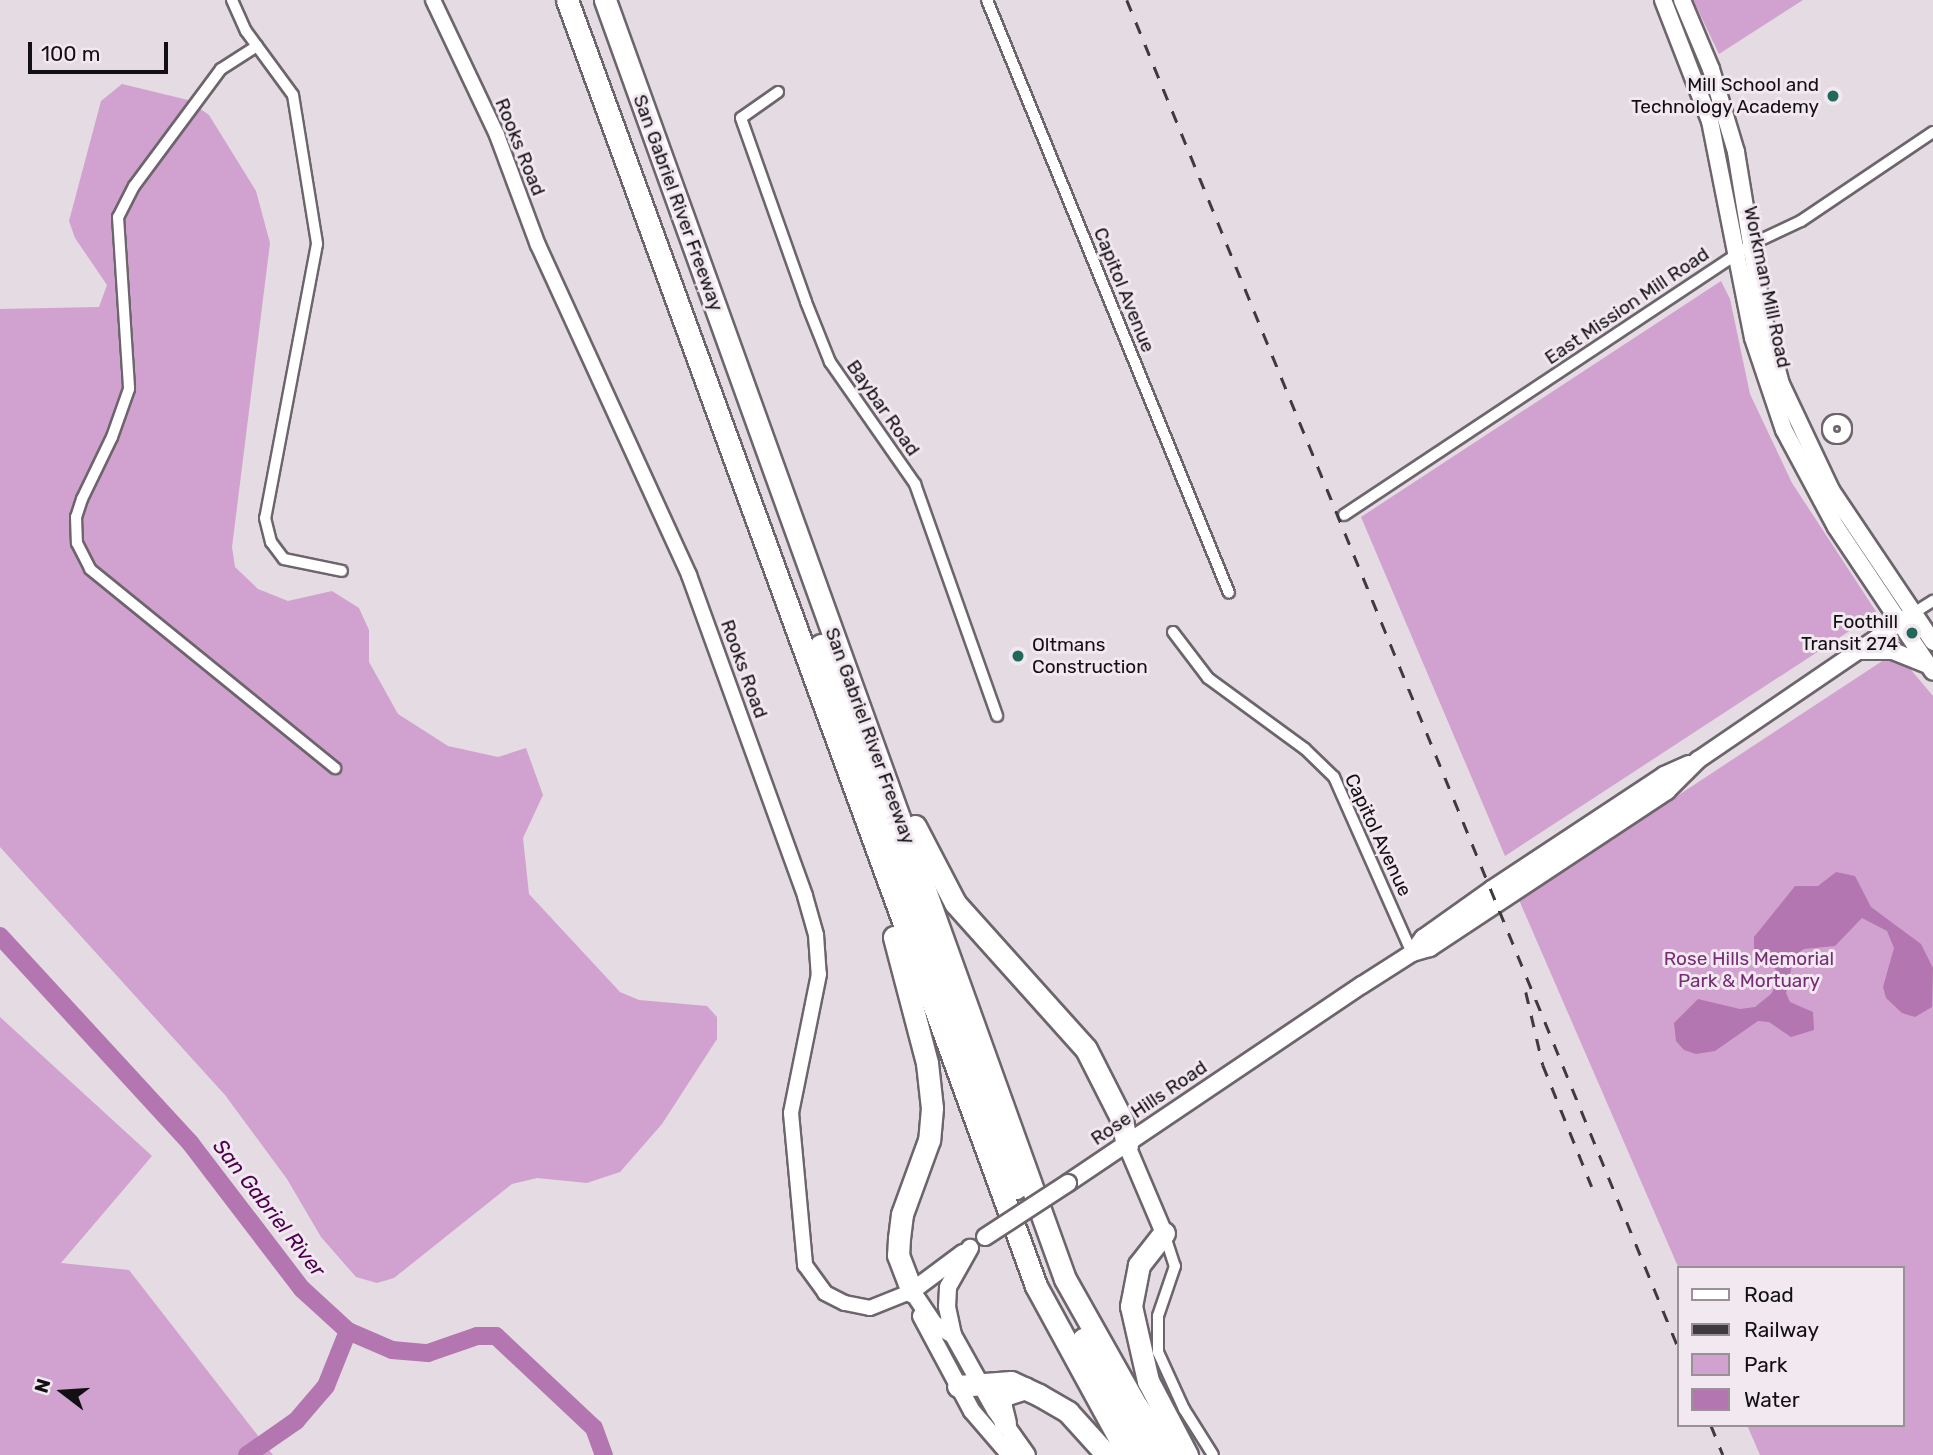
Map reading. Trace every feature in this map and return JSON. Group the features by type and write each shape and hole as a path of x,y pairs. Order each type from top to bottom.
{"highway":[{"name":"San Gabriel River Freeway","path":"567,0 917,964 1037,1286 1118,1449"},
{"path":"580,0 919,937 917,964"},
{"path":"593,0 1016,1189 1091,1356 1150,1455"},
{"name":"San Gabriel River Freeway","path":"605,0 1065,1279 1136,1405 1170,1455"},
{"path":"855,697 955,904 1086,1049 1122,1120 1127,1146"},
{"path":"861,810 927,1063 933,1108 929,1140 902,1214 899,1238 898,1255 912,1291"},
{"path":"1164,1233 1139,1265 1131,1306 1148,1381 1187,1455"},
{"path":"968,1384 1011,1382 1068,1412 1118,1449 1142,1455"},
{"path":"1005,1423 1000,1403 1004,1395 1025,1388"}],"main road":[{"path":"1664,0 1678,17 1699,65 1711,69"},
{"name":"Workman Mill Road","path":"1664,0 1710,121 1753,338 1800,450 1906,618 1933,642"},
{"name":"Workman Mill Road","path":"1682,0 1711,69 1736,152 1767,334 1800,450 1850,520 1906,618 1931,669"},
{"name":"Rose Hills Road","path":"912,1291 985,1237 1127,1146 1412,953 1430,948 1667,791 1698,760 1852,651 1906,618"},
{"path":"1852,651 1892,651 1931,669"},
{"path":"1127,1146 1164,1233"},
{"path":"970,1248 948,1287 947,1307 968,1384 972,1411 1010,1455"},
{"path":"912,1291 934,1324 953,1335"},
{"path":"912,1291 926,1329 968,1384 1005,1423 1027,1455"}],"street":[{"path":"232,0 257,46 293,95 317,244 265,518 271,542 285,559 342,571"},
{"name":"Rooks Road","path":"433,0 497,135 538,245 689,575 805,896 816,934 819,974 791,1114 805,1265 825,1293 845,1303 870,1308 912,1291"},
{"name":"Capitol Avenue","path":"987,0 1229,593"},
{"path":"257,46 221,69 134,186 118,217 129,389 112,437 82,499 76,517 77,543 90,569 335,768"},
{"name":"Baybar Road","path":"778,92 741,118 830,362 915,484 997,716"},
{"name":"East Mission Mill Road","path":"1344,515 1752,244 1801,221 1933,132"},
{"path":"1800,450 1825,436"},
{"path":"1906,618 1933,601"},
{"name":"Capitol Avenue","path":"1173,632 1208,678 1305,749 1334,777 1412,953"},
{"path":"1164,1233 1175,1266 1158,1316 1158,1352 1184,1409 1213,1455"}],"green space":[{"path":"1693,0 1803,0 1719,54"},
{"path":"122,84 188,100 209,115 256,191 270,243 232,547 235,567 258,589 288,601 332,591 359,608 369,630 369,662 398,714 448,746 498,757 526,748 543,795 523,838 529,894 620,992 639,1000 707,1006 717,1017 717,1039 662,1124 620,1172 587,1183 537,1178 512,1184 394,1278 377,1283 356,1277 321,1237 287,1179 225,1095 0,847 0,309 99,307 107,285 75,238 69,221 101,101"},
{"path":"1721,281 1730,299 1750,394 1792,483 1877,613 1505,856 1361,517"},
{"name":"Rose Hills Memorial Park & Mortuary","path":"1896,652 1933,696 1933,1455 1760,1455 1748,1427 1905,1427 1905,1266 1678,1267 1519,900"},
{"path":"0,1017 152,1156 61,1263 129,1270 273,1455 0,1455"}],"water":[{"path":"1836,872 1855,876 1871,907 1921,944 1933,968 1932,1007 1915,1017 1902,1013 1886,998 1883,987 1894,948 1887,931 1862,918 1835,946 1804,949 1794,956 1786,993 1790,1002 1813,1012 1814,1030 1791,1037 1769,1022 1758,1021 1715,1051 1696,1054 1684,1050 1676,1041 1674,1023 1698,999 1740,1009 1755,1007 1771,994 1778,982 1777,971 1754,949 1754,937 1795,886 1818,886"}],"waterway":[{"name":"San Gabriel River","path":"0,936 191,1144 302,1289 348,1331 392,1350 428,1353 477,1336 496,1336 594,1428 604,1455"},
{"path":"247,1455 296,1421 326,1386 348,1331"}],"railway":[{"path":"1127,0 1678,1347"},
{"path":"1526,992 1543,1065 1592,1187"},
{"path":"1712,1427 1723,1455"}],"place":[{"name":"Mill School and Technology Academy","path":"1833,96"},
{"name":"Foothill Transit 274","path":"1912,633"},
{"name":"Oltmans Construction","path":"1018,656"}]}
